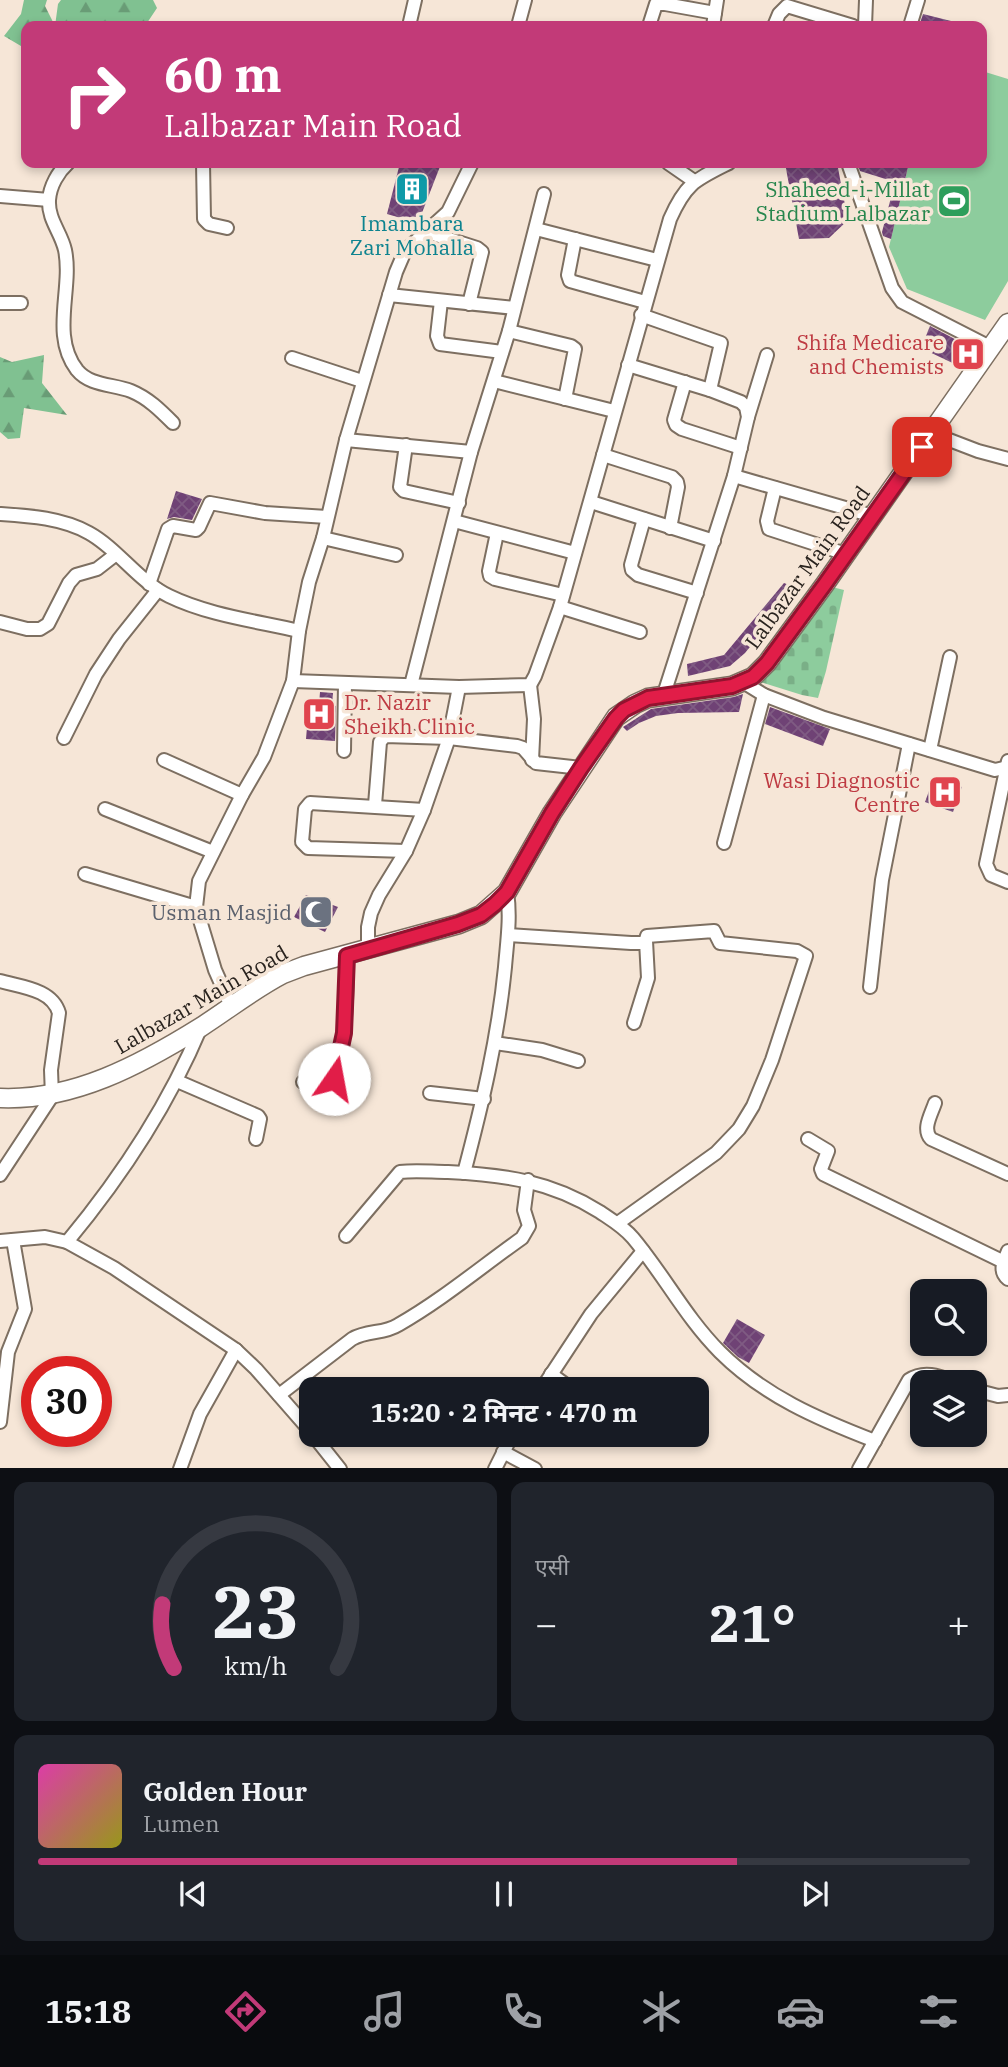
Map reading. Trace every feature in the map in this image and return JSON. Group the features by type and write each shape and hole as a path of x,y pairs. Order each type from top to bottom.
{"main road":[{"name":"Lalbazar Main Road","path":"0,1098 52,1096 85,1086 135,1064 201,1027 283,974 481,915 507,892 552,813 624,710 648,698 664,694 732,686 753,677 767,663 1006,329"}],"street":[{"path":"410,21 415,0"},
{"path":"519,21 525,0"},
{"path":"650,21 654,7 666,2 714,20 717,0"},
{"path":"865,21 866,0"},
{"path":"912,21 918,0"},
{"path":"776,21 787,3 839,21"},
{"path":"63,168 58,173 49,200 50,215 62,241 66,258 63,334 70,359 86,378 143,397 158,407 173,423"},
{"path":"203,168 204,219 209,224 227,228"},
{"path":"231,1006 215,970 197,908 199,881 264,757 293,681 309,582 323,538 362,381 405,251 447,212 469,168"},
{"path":"675,168 694,181"},
{"path":"532,760 534,719 530,685 536,676 561,601 591,502 657,260 681,195 694,181 719,168"},
{"path":"850,168 892,288 902,302 992,348"},
{"path":"411,685 471,452 509,331 544,194"},
{"path":"0,195 49,200"},
{"path":"536,229 657,260"},
{"path":"427,232 482,252 469,304"},
{"path":"575,239 568,275 570,281 721,343 710,390"},
{"path":"389,295 514,308"},
{"path":"441,301 438,336 440,344 502,352"},
{"path":"0,303 21,303"},
{"path":"509,331 575,349 565,399"},
{"path":"664,694 734,476 767,355"},
{"path":"292,358 362,381"},
{"path":"628,365 741,402 746,407 748,417"},
{"path":"494,381 614,411"},
{"path":"685,382 674,420 676,425 741,448"},
{"path":"931,433 1008,459"},
{"path":"346,440 471,452"},
{"path":"406,445 400,487 404,491 458,503"},
{"path":"603,455 672,477 677,482 670,527"},
{"path":"734,476 873,516"},
{"path":"775,488 767,521 769,530 846,554"},
{"path":"591,502 713,541"},
{"path":"64,738 96,674 153,587 168,529 173,526 196,530 210,503 265,513 327,517"},
{"path":"0,514 40,517 90,533 153,587 191,605 299,631"},
{"path":"644,519 631,565 632,570 638,575 697,593"},
{"path":"454,521 575,553"},
{"path":"497,533 490,576 640,632"},
{"path":"323,538 396,555"},
{"path":"0,622 27,629 40,629 48,624 69,583 76,575 97,569 115,555"},
{"path":"930,750 950,657"},
{"path":"293,681 458,687 530,685"},
{"path":"743,682 764,695 824,718 995,770 1007,765"},
{"path":"344,751 345,683"},
{"path":"368,949 371,913 406,851 424,810 449,738 458,687"},
{"path":"724,843 764,695"},
{"path":"375,805 381,738 385,736 449,738 517,746 523,748 532,760 541,765 581,768"},
{"path":"870,987 882,880 909,744"},
{"path":"164,760 242,795"},
{"path":"1007,765 986,864 991,875 1008,882"},
{"path":"406,851 308,848 302,842 305,809 310,803 424,810"},
{"path":"105,809 212,852"},
{"path":"85,874 197,908"},
{"path":"464,1173 484,1099 495,1043 508,935 510,907 507,892"},
{"path":"618,1223 716,1153 739,1129 753,1106 772,1060 806,956 797,951 720,943 714,931 647,936 648,978 634,1023"},
{"path":"508,935 631,943 646,941"},
{"path":"303,1082 327,1085 334,1079 344,1033 347,956"},
{"path":"0,981 48,996 57,1004 59,1013 51,1070 52,1096 0,1175"},
{"path":"67,1242 110,1189 177,1081 201,1027"},
{"path":"495,1043 542,1050 578,1061"},
{"path":"177,1081 258,1116 260,1119 256,1139"},
{"path":"430,1093 484,1099"},
{"path":"935,1103 927,1127 927,1134 931,1139 1008,1174"},
{"path":"808,1139 828,1151 821,1169 824,1174 1006,1256 1003,1273 1008,1279"},
{"path":"346,1236 400,1172 464,1173 527,1180 585,1203 618,1223 643,1251 681,1307 719,1351 743,1373 785,1402 828,1423 875,1441"},
{"path":"279,1395 352,1339 360,1334 390,1330 399,1325 522,1238 529,1226 524,1210 527,1180"},
{"path":"0,1422 8,1352 25,1309 7,1240 45,1237 67,1242 114,1268 236,1350 299,1419"},
{"path":"549,1377 591,1314 643,1251"},
{"path":"180,1468 200,1415 236,1350"},
{"path":"551,1374 555,1377"},
{"path":"859,1468 910,1379"},
{"path":"987,1393 1008,1395"},
{"path":"323,1447 340,1468"},
{"path":"495,1468 506,1447"},
{"path":"503,1452 535,1468"}],"green space":[{"path":"24,0 47,0 45,6 52,21 21,21 21,46 4,36 21,14"},
{"path":"61,0 153,0 157,8 148,21 56,21"},
{"name":"Shaheed-i-Millat Stadium Lalbazar","path":"987,73 1008,79 1008,281 985,320 907,289 889,247 908,168 987,168"},
{"path":"44,355 42,383 67,415 24,408 20,438 8,439 0,432 0,357 12,362"},
{"path":"828,586 844,590 818,698 757,681"}],"building":[{"path":"923,14 951,21 921,21"},
{"name":"Imambara Zari Mohalla","path":"399,168 439,168 418,223 387,214"},
{"path":"786,168 838,168 848,220 829,238 799,239"},
{"path":"859,168 908,168 891,239 883,236 882,232 895,182 860,171"},
{"path":"930,326 972,348 963,368 921,348"},
{"path":"176,491 202,499 192,520 174,517 167,519"},
{"path":"784,583 794,587 786,603 745,653 730,666 688,676 687,664 724,655"},
{"path":"320,692 333,693 332,705 336,706 335,741 306,739 309,703 319,704"},
{"path":"743,694 739,712 678,713 656,716 627,731 623,727 651,709"},
{"path":"770,707 830,729 823,746 765,724"},
{"path":"934,777 962,787 953,812 925,802"},
{"name":"Usman Masjid","path":"306,895 338,907 325,932 294,917"},
{"path":"737,1319 765,1335 749,1363 723,1343"}],"place":[{"name":"Imambara Zari Mohalla","path":"412,189"},
{"name":"Shaheed-i-Millat Stadium Lalbazar","path":"954,201"},
{"name":"Shifa Medicare and Chemists","path":"968,354"},
{"name":"Dr. Nazir Sheikh Clinic","path":"319,714"},
{"name":"Wasi Diagnostic Centre","path":"945,792"},
{"name":"Usman Masjid","path":"316,912"}],"route":[{"path":"334,1079 344,1033 347,956 458,924 481,915 495,904 507,892 581,768 624,710 648,698 732,686 753,677 767,663 922,447"}]}
